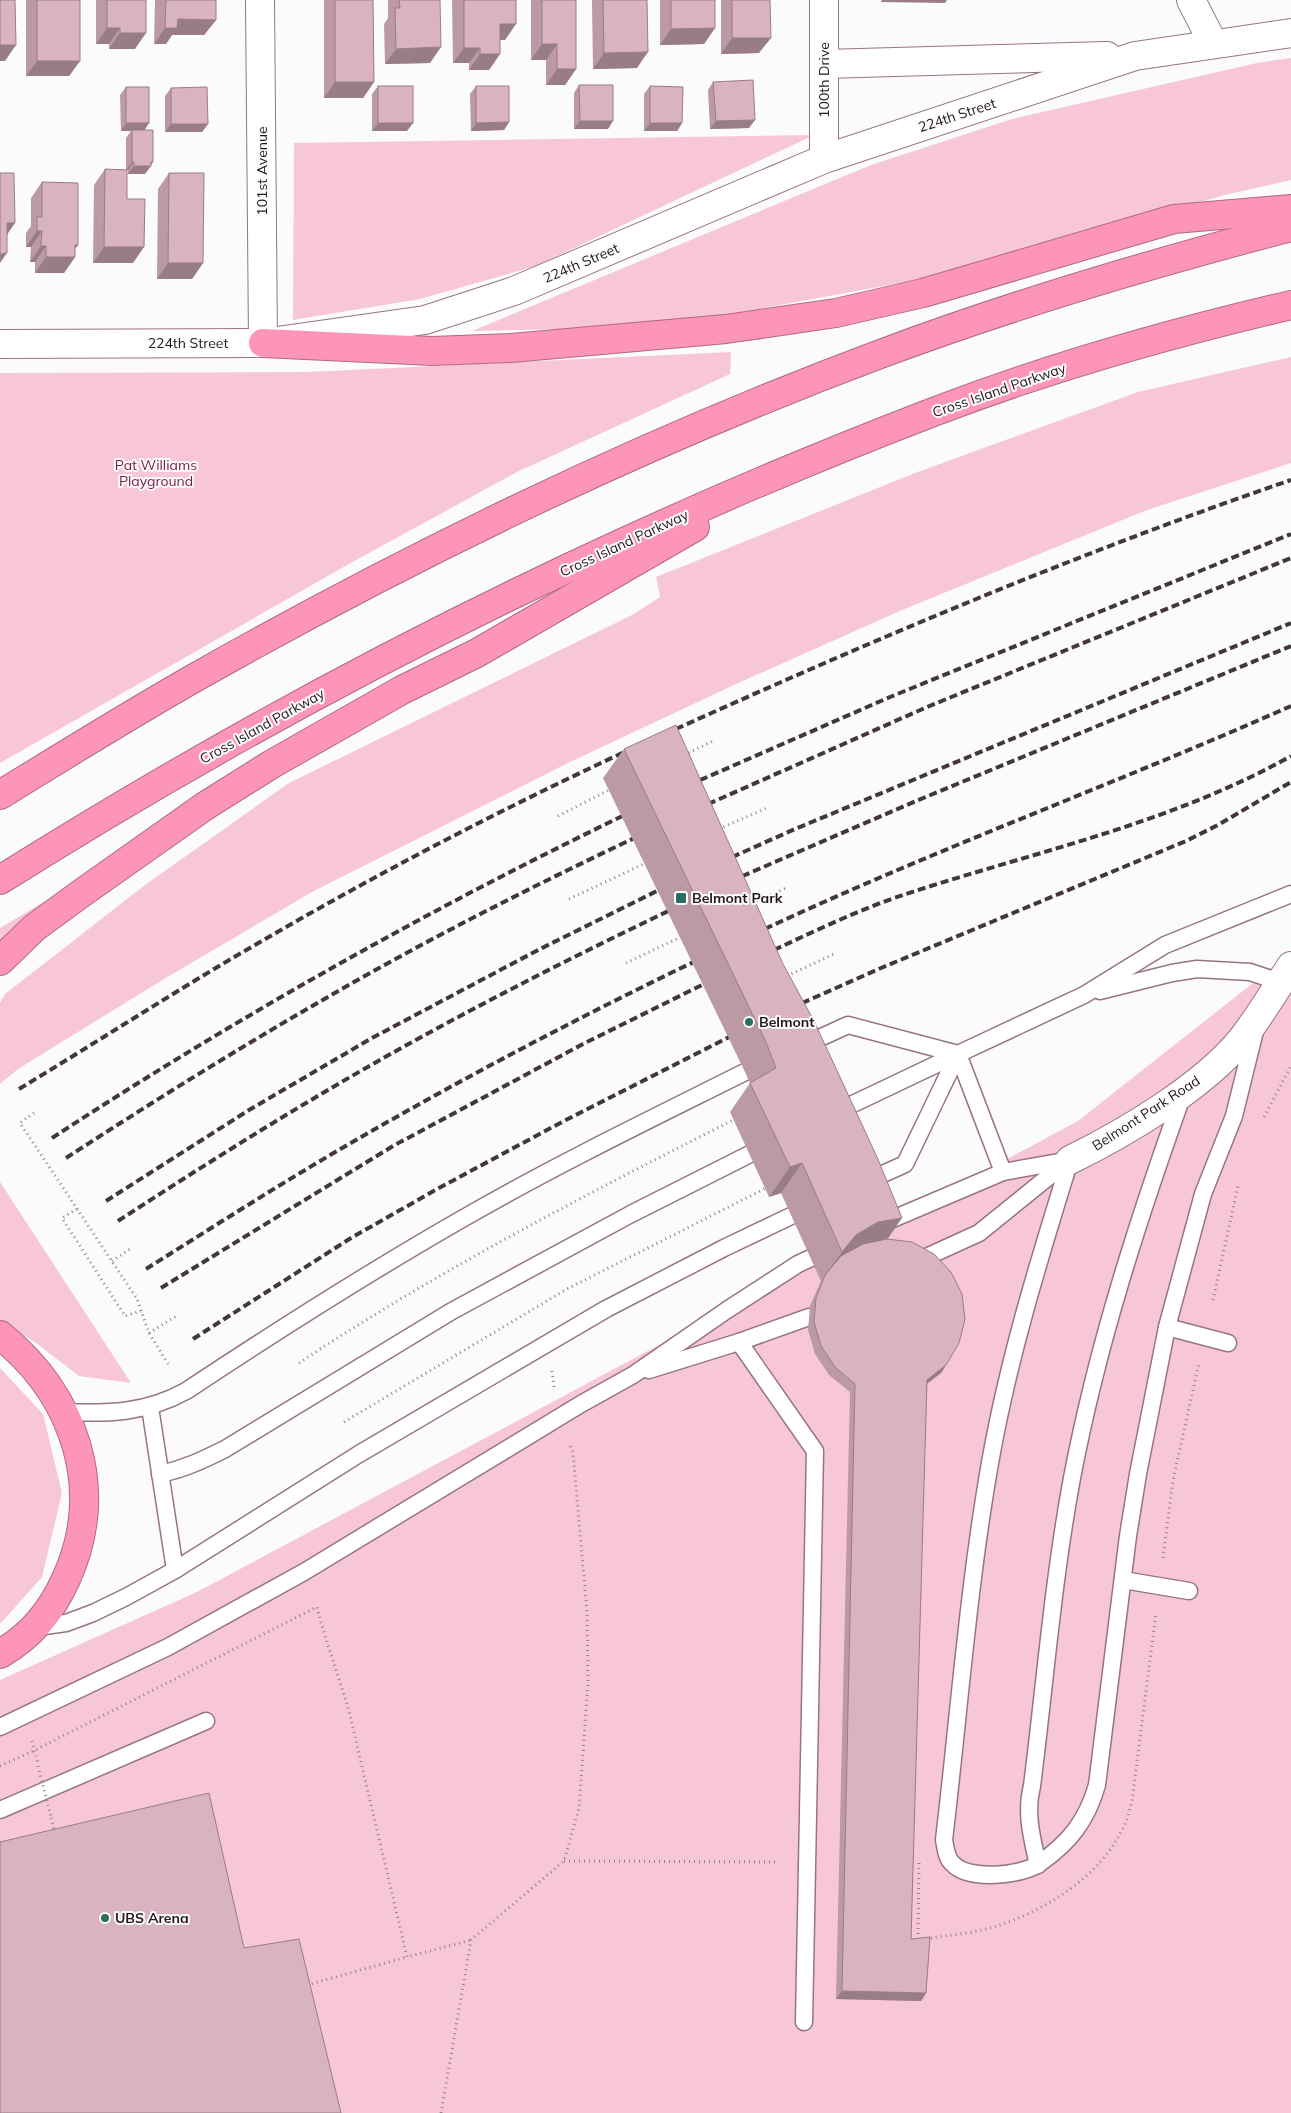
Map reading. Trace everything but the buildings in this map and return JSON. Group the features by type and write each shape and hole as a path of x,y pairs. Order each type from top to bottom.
{"highway":[{"path":"263,342 432,351 511,348 726,329 836,313 923,293 1174,219 1291,209"},
{"path":"0,795 190,681 383,577 481,527 681,435 873,357 984,317 1101,279 1291,227"},
{"name":"Cross Island Parkway","path":"0,880 87,826 324,691 564,570 690,512 809,461 939,410 1078,363 1244,316 1291,305"},
{"path":"1,961 34,928 79,895 205,806 272,764 402,690 478,653 809,461"},
{"path":"0,1335 35,1367 64,1412 76,1440 82,1467 85,1500 81,1531 73,1564 61,1591 37,1627 23,1640 0,1654"}],"street":[{"name":"101st Avenue","path":"260,0 263,342"},
{"name":"100th Drive","path":"824,0 824,159"},
{"path":"1190,0 1213,43"},
{"name":"224th Street","path":"824,64 1136,56 1213,43 1291,33"},
{"name":"224th Street","path":"0,344 263,342 425,320 474,305 562,271 824,159 1136,56"},
{"name":"Belmont Park Road","path":"1070,1160 1106,1142 1184,1092 1199,1080 1241,1040 1286,974"}],"lane":[{"path":"823,1118 1084,995 1164,945 1291,894"},
{"path":"1084,995 1172,973 1197,969 1286,974"},
{"path":"1070,1160 1019,1326 991,1457 968,1617 944,1840 948,1858 962,1871 974,1874 996,1875 1017,1872 1038,1865 1081,1824 1091,1806 1097,1785 1122,1580 1138,1474 1167,1326 1203,1194 1234,1116 1259,1015"},
{"path":"793,1050 848,1025 958,1054"},
{"path":"958,1054 1003,1172"},
{"path":"856,1187 905,1164 958,1054"},
{"path":"64,1412 95,1413 150,1407 167,1402 342,1290 475,1211 556,1167 745,1072"},
{"path":"1038,1865 1029,1823 1028,1802 1032,1786 1061,1539 1072,1477 1101,1345 1119,1281 1184,1092"},
{"path":"160,1474 197,1464 225,1449 452,1312 631,1214 750,1154"},
{"path":"873,1228 1003,1172 1070,1160"},
{"path":"922,1259 979,1233 1070,1160"},
{"path":"37,1627 66,1623 93,1613 175,1570 359,1454 606,1309 724,1248 791,1216"},
{"path":"0,1727 110,1676 250,1603 557,1418 632,1375 727,1310 798,1264 811,1258"},
{"path":"632,1375 739,1342 809,1317"},
{"path":"1167,1326 1228,1343"},
{"path":"739,1342 815,1451 804,2022"},
{"path":"150,1407 175,1570"},
{"path":"1122,1580 1189,1590"},
{"path":"0,1810 206,1721"}],"path":[{"path":"679,757 713,741"},
{"path":"558,816 618,786"},
{"path":"714,832 767,808"},
{"path":"569,899 654,860"},
{"path":"750,904 786,888"},
{"path":"626,963 689,934"},
{"path":"783,978 834,954"},
{"path":"1263,1120 1291,1066"},
{"path":"34,1114 20,1123 137,1299 149,1333 168,1364"},
{"path":"299,1363 370,1316 543,1217 740,1116"},
{"path":"1213,1300 1240,1179"},
{"path":"344,1422 567,1289 772,1185"},
{"path":"77,1209 62,1218 67,1226 125,1316 141,1311"},
{"path":"112,1261 130,1248"},
{"path":"149,1333 178,1315"},
{"path":"303,1986 471,1940 564,1861 579,1808 583,1768 588,1683 587,1612 573,1452 557,1418 549,1342"},
{"path":"1162,1566 1173,1480 1200,1356"},
{"path":"0,1766 317,1607 348,1707 407,1956"},
{"path":"38,1766 57,1842"},
{"path":"564,1861 784,1862 806,1857"},
{"path":"441,2113 471,1940"},
{"path":"912,1940 918,1940"}],"green space":[{"path":"1291,58 1291,180 1225,195 960,272 660,327 472,331 871,165 1012,119 1257,63"},
{"path":"814,135 536,266 420,299 293,320 294,143"},
{"name":"Pat Williams Playground","path":"731,352 730,374 517,472 347,565 0,763 0,373 308,372"},
{"path":"1291,357 1291,463 1147,510 902,610 736,684 570,762 312,892 164,979 18,1069 0,1084 0,1003 5,994 145,885 289,783 634,614 660,597 656,577 915,473 1138,392"},
{"path":"101,868 0,944 0,928"},
{"path":"1291,953 1291,2113 0,2113 0,1680 197,1592 1078,1121"},
{"path":"0,1182 131,1383 79,1376 36,1343 0,1320"},
{"path":"0,1368 43,1414 62,1493 42,1577 0,1624"}],"railway":[{"path":"665,734 819,665 1053,568 1132,537 1291,480"},
{"path":"689,785 890,697 1291,534"},
{"path":"697,809 927,707 1291,558"},
{"path":"721,862 795,829 1291,623"},
{"path":"731,881 916,801 1291,646"},
{"path":"754,934 887,874 1291,706"},
{"path":"19,1089 236,956 357,887 494,815 633,748"},
{"path":"763,955 885,901 1149,819 1245,780 1291,756"},
{"path":"791,1008 881,968 1186,841 1218,825 1291,782"},
{"path":"52,1138 265,1006 411,924 635,810"},
{"path":"66,1158 232,1054 371,972 487,910 645,833"},
{"path":"106,1201 249,1110 372,1038 540,949 671,884"},
{"path":"118,1221 270,1125 386,1057 520,984 681,905"},
{"path":"146,1269 298,1174 393,1119 525,1047 704,957"},
{"path":"161,1288 393,1146 583,1044 716,978"},
{"path":"193,1339 351,1238 439,1188 562,1122 741,1031"}],"place":[{"name":"Belmont Park","path":"681,898"},
{"name":"Belmont","path":"749,1022"},
{"name":"UBS Arena","path":"105,1918"}]}
